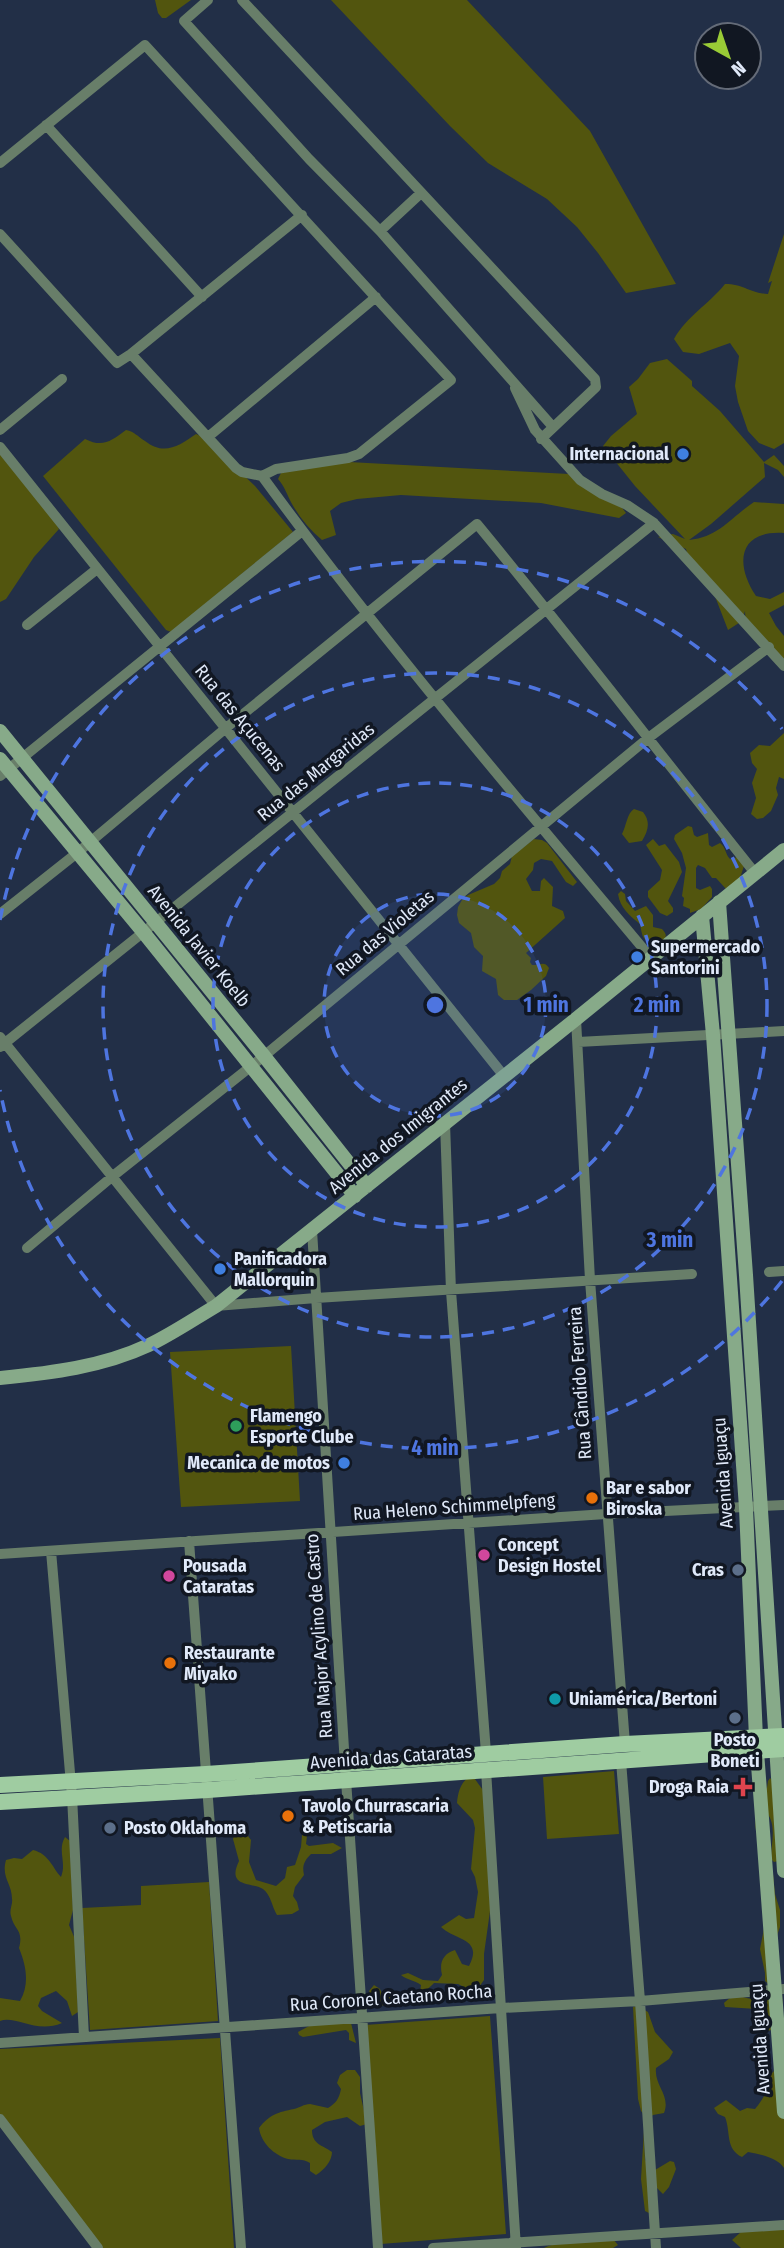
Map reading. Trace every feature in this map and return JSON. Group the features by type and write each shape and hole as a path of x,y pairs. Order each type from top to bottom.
{"main road":[{"name":"Avenida das Cataratas","path":"0,1802 207,1782 486,1762 625,1744 781,1743"},
{"name":"Avenida das Cataratas","path":"486,1762 621,1761 757,1744"},
{"name":"Avenida das Cataratas","path":"0,1784 70,1779 207,1782"}],"street":[{"path":"208,0 184,21 309,159 380,231 552,427"},
{"path":"242,0 595,379 596,387 541,439"},
{"path":"0,163 145,45 451,380 359,454 276,469 262,476 236,468 131,354"},
{"path":"46,125 202,297"},
{"path":"380,231 421,193"},
{"path":"0,234 113,361 120,362 302,215"},
{"path":"208,437 376,297"},
{"path":"0,430 62,379"},
{"path":"513,382 527,417 541,439 580,480 602,494 628,505 654,523 784,666"},
{"name":"Rua das Açucenas","path":"0,447 504,1076"},
{"path":"262,476 302,531 435,699 650,958"},
{"name":"Rua das Margaridas","path":"2,1042 156,924 654,523"},
{"path":"0,914 477,524 547,608 647,739 755,873"},
{"path":"3,768 22,758 302,531"},
{"path":"27,625 97,569"},
{"name":"Rua das Violetas","path":"26,1248 264,1056 647,739 769,647"},
{"name":"Avenida Javier Koelb","path":"0,731 367,1186"},
{"name":"Avenida Javier Koelb","path":"3,768 144,933 355,1196"},
{"name":"Avenida dos Imigrantes","path":"0,1378 43,1374 97,1364 149,1345 215,1306 784,850"},
{"name":"Avenida Iguaçu","path":"719,902 761,1507 781,1743 784,1871"},
{"name":"Avenida Iguaçu","path":"702,916 713,1035 746,1508 757,1744 780,1989 784,2112"},
{"name":"Rua Cândido Ferreira","path":"576,1019 590,1280 625,1744"},
{"path":"578,1042 784,1031"},
{"path":"2,1042 113,1176 215,1306 692,1274"},
{"path":"445,1123 451,1290 486,1762 515,2245"},
{"name":"Rua Major Acylino de Castro","path":"312,1230 378,2248"},
{"path":"769,1272 784,1271"},
{"name":"Rua Heleno Schimmelpfeng","path":"0,1554 606,1514 784,1506"},
{"path":"189,1541 241,2248"},
{"path":"51,1551 72,1796 84,2037"},
{"path":"621,1761 656,2248"},
{"name":"Rua Coronel Caetano Rocha","path":"0,2043 362,2017 640,2001 780,1989"},
{"path":"0,2119 98,2248"},
{"path":"433,2248 515,2245 784,2225"}],"shaded area":[{"path":"155,0 191,0 166,18 162,18"},
{"path":"331,0 467,0 590,131 676,284 626,293 577,227 547,199 488,163"},
{"path":"784,234 784,443 774,449 759,443 748,431 735,386 739,356 730,343 699,354 683,352 674,339 685,324 725,284 768,294 772,281 768,283"},
{"name":"Internacional","path":"667,359 692,381 692,386 720,411 764,462 774,455 784,466 784,477 778,470 764,463 765,477 689,540 716,531 754,502 784,504 784,533 769,533 758,537 745,551 743,561 749,584 756,596 770,599 784,592 784,605 769,613 784,636 784,671 779,661 746,627 745,611 742,621 728,630 711,586 690,564 686,549 658,537 673,534 685,539 635,486 603,446 637,414 629,387 650,363"},
{"path":"126,430 165,449 196,434 203,437 255,486 293,532 171,632 166,630 43,476 85,439 97,443 107,442"},
{"path":"0,454 59,529 34,557 6,599 0,602"},
{"path":"349,462 569,474 620,505 626,513 619,518 541,503 401,495 341,503 330,511 336,535 322,540 298,514 278,479 282,471"},
{"path":"784,733 784,779 779,777 776,788 778,795 771,811 763,818 757,819 751,814 756,798 752,783 757,769 752,763 750,753 759,745 770,746"},
{"path":"634,809 643,812 648,826 642,841 629,843 622,834"},
{"path":"688,826 692,827 697,837 708,833 709,845 712,847 720,843 730,859 738,857 744,866 739,881 726,889 716,878 712,878 705,868 698,865 696,888 700,890 710,886 712,897 701,909 690,913 690,909 683,906 682,896 686,868 674,839 675,835"},
{"path":"534,839 547,843 577,882 573,886 566,882 552,861 541,859 534,863 533,870 526,879 532,891 540,891 544,878 553,887 552,906 563,911 565,918 526,953 531,958 532,965 543,964 549,968 546,976 517,1000 504,1000 498,995 496,979 482,971 483,956 474,947 471,933 459,923 458,907 468,895 494,884 510,864 512,856"},
{"path":"653,839 659,846 665,844 679,862 682,872 668,901 673,912 667,916 660,913 648,897 648,891 660,880 662,870 646,845"},
{"path":"621,891 635,911 646,906 653,915 653,927 662,929 666,936 660,945 645,939 640,924 623,908 618,894"},
{"name":"Flamengo Esporte Clube","path":"291,1346 300,1501 181,1507 170,1352"},
{"path":"614,1771 619,1834 547,1839 543,1777"},
{"path":"472,1775 485,1793 491,1904 484,1954 484,1980 472,1991 458,1984 434,1983 422,1993 408,1999 378,2006 369,1991 374,1985 380,1989 383,1996 402,1999 420,1992 421,1985 401,1975 408,1973 423,1980 438,1981 442,1975 443,1959 447,1954 455,1950 462,1964 469,1966 473,1957 473,1950 466,1941 441,1927 459,1915 466,1919 474,1918 478,1892 471,1869 475,1828 473,1820 457,1803 461,1787"},
{"path":"770,1778 773,1781 778,1861 771,1859 773,1829 767,1813 767,1860 773,1874 780,1910 771,1986 765,1981 760,1949 767,1913 755,1825 758,1807"},
{"path":"242,1828 251,1840 249,1862 256,1880 276,1886 285,1878 287,1867 295,1865 302,1835 305,1833 306,1844 309,1846 333,1843 342,1848 331,1854 311,1854 304,1864 304,1875 295,1887 293,1896 299,1910 292,1914 277,1915 263,1889 242,1882 236,1876 239,1861 233,1839 235,1832"},
{"path":"65,1837 70,1841 73,1910 69,1925 75,1939 78,2012 72,2016 67,2001 56,1991 41,1998 38,2006 62,2023 35,2026 12,2020 0,2021 0,1998 20,2001 26,1981 19,1934 12,1921 12,1893 5,1871 6,1860 22,1859 33,1850 47,1858 61,1877"},
{"path":"209,1882 218,2021 90,2030 82,1908 141,1905 141,1886"},
{"path":"782,1994 784,2037 770,2019 771,2030 764,2029 769,2021 768,2013 757,2009 725,2007 724,2003 735,1996 760,1999"},
{"path":"637,2006 648,2012 655,2032 673,2052 669,2059 656,2068 657,2080 665,2101 664,2113 648,2119 641,2111 638,2099 633,2007"},
{"path":"490,2016 506,2234 381,2244 365,2025"},
{"path":"351,2023 356,2043 349,2040 346,2030 303,2037 298,2032 311,2025"},
{"path":"220,2038 234,2248 101,2248 0,2117 0,2049"},
{"path":"347,2070 355,2070 360,2077 360,2093 367,2124 360,2126 347,2117 325,2122 312,2130 316,2141 332,2152 325,2168 316,2175 310,2171 310,2163 291,2160 269,2148 262,2139 259,2128 266,2120 283,2111 310,2104 328,2108 338,2098 341,2089 337,2083 340,2075"},
{"path":"775,2070 784,2102 784,2168 763,2155 748,2152 742,2157 737,2154 731,2145 725,2117 718,2114 714,2108 726,2100 740,2111 755,2109 766,2093 770,2075"},
{"path":"644,2130 645,2160 655,2170 670,2161 674,2162 676,2169 663,2194 657,2188 649,2213 645,2211 641,2179"},
{"path":"784,2229 784,2248 741,2248 732,2240 742,2231"},
{"path":"613,2239 618,2245 613,2248 544,2248 560,2243"}],"place":[{"name":"Internacional","path":"683,454"},
{"name":"Supermercado Santorini","path":"637,957"},
{"name":"Panificadora Mallorquin","path":"220,1269"},
{"name":"Flamengo Esporte Clube","path":"236,1426"},
{"name":"Mecanica de motos","path":"344,1463"},
{"name":"Bar e sabor Biroska","path":"592,1498"},
{"name":"Concept Design Hostel","path":"484,1555"},
{"name":"Cras","path":"738,1570"},
{"name":"Pousada Cataratas","path":"169,1576"},
{"name":"Restaurante Miyako","path":"170,1663"},
{"name":"Uniamérica/Bertoni","path":"555,1699"},
{"name":"Posto Boneti","path":"735,1718"},
{"name":"Droga Raia","path":"743,1787"},
{"name":"Tavolo Churrascaria & Petiscaria","path":"288,1816"},
{"name":"Posto Oklahoma","path":"110,1828"}]}
